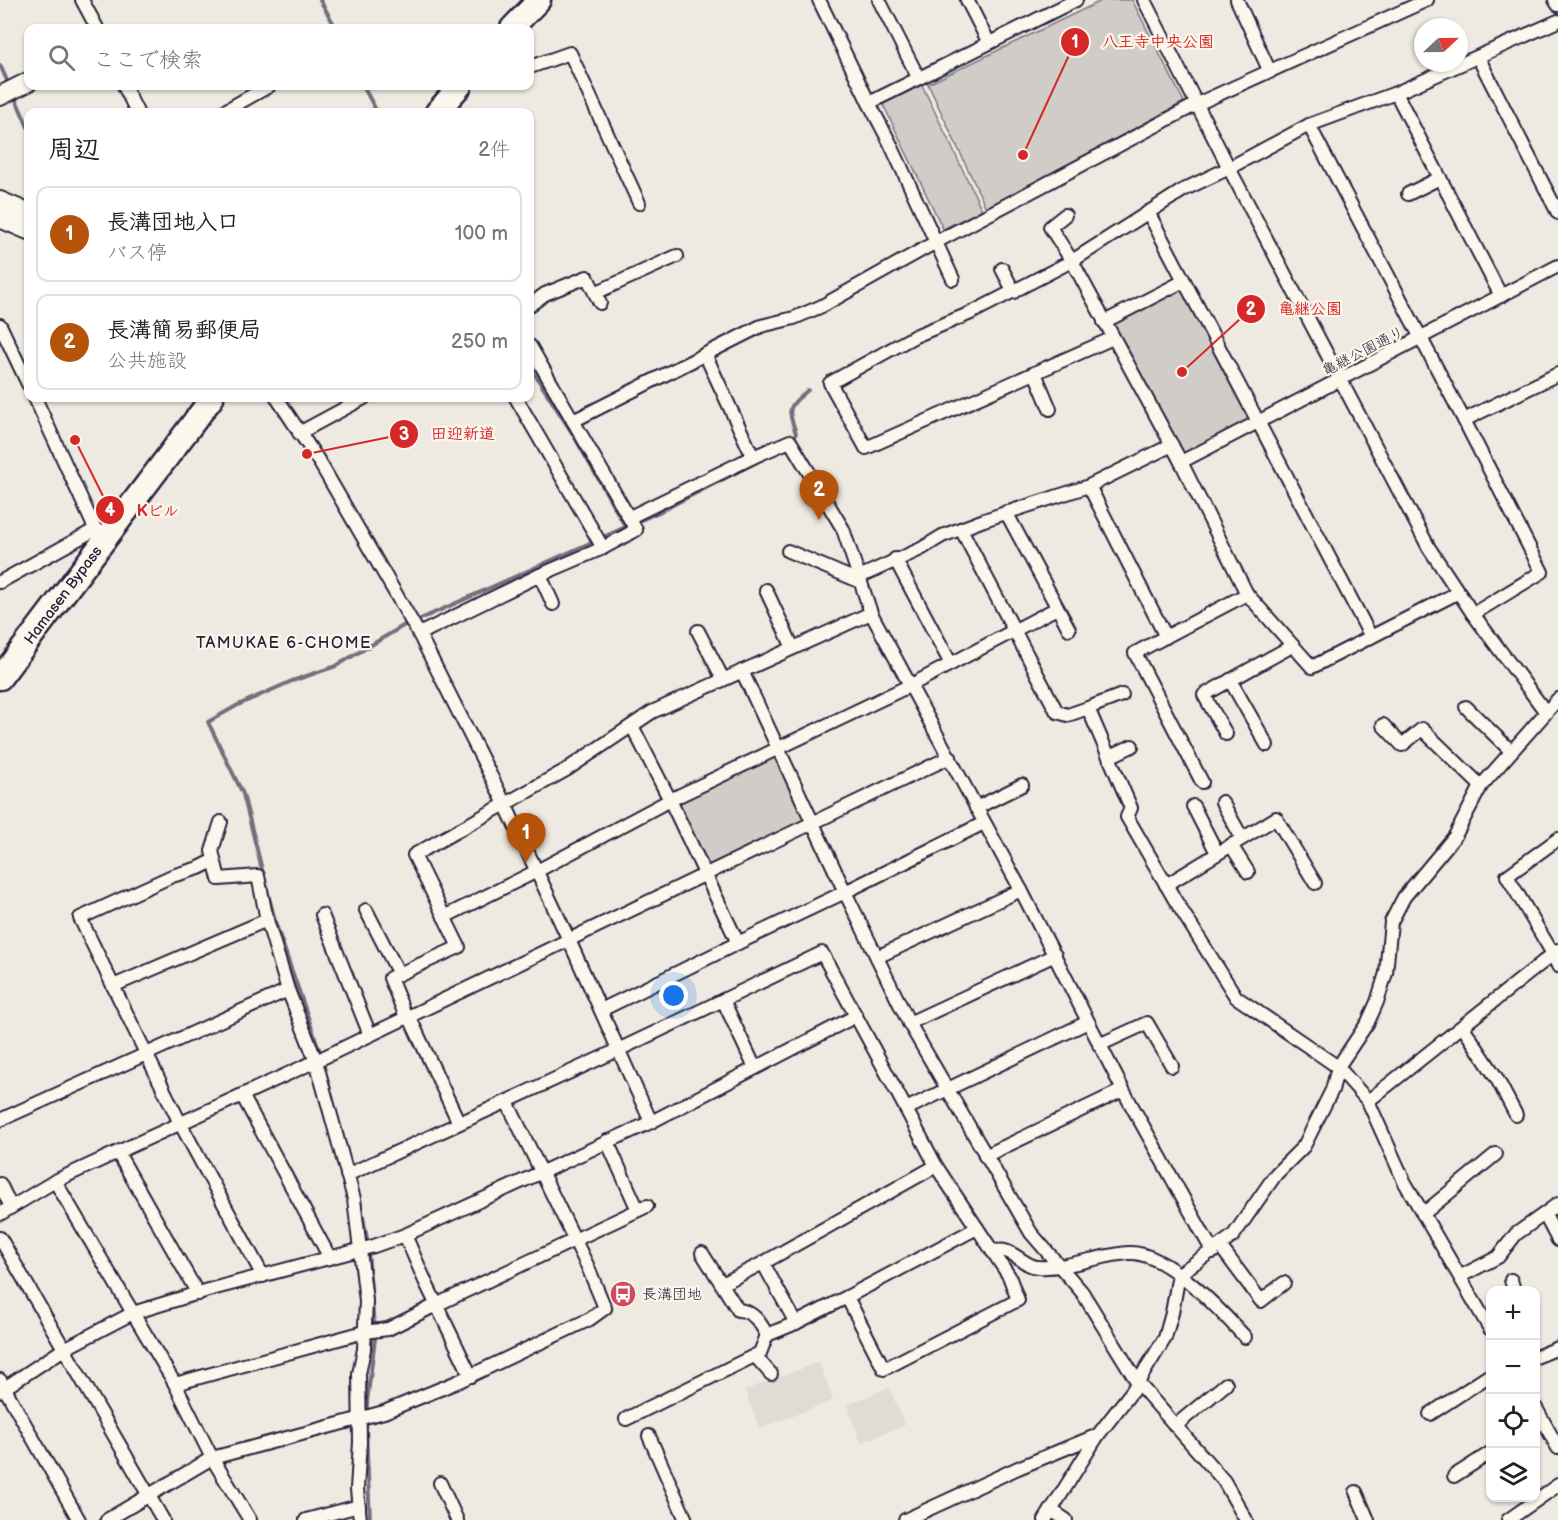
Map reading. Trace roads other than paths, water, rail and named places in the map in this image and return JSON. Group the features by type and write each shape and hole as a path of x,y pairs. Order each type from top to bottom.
{"highway":[{"path":"516,24 539,0"},
{"path":"441,108 456,90"},
{"name":"Hamasen Bypass","path":"0,678 99,536 209,402"}],"street":[{"path":"82,0 95,24"},
{"path":"819,0 953,279"},
{"path":"879,0 918,77"},
{"path":"968,0 989,43"},
{"path":"869,103 989,43 1058,4 1076,0"},
{"path":"1144,0 1229,168 1429,548 1473,614 1545,711"},
{"path":"573,421 761,326 794,318 822,306 936,242 1197,104 1270,72 1412,3 1427,0"},
{"path":"1555,0 1558,5"},
{"path":"1242,2 1270,72"},
{"path":"1113,338 866,448 830,383 915,336 1014,292 1072,261 1185,189 1309,125 1396,93 1558,21"},
{"path":"534,66 570,53 639,203"},
{"path":"1478,57 1558,213"},
{"path":"126,90 135,108"},
{"path":"230,108 262,90"},
{"path":"1396,93 1501,296"},
{"path":"1309,125 1542,572 1473,614"},
{"path":"1408,194 1440,178"},
{"path":"0,201 24,211"},
{"path":"1148,212 1371,637"},
{"path":"1065,215 1050,227 1072,261 1172,445 1247,594 1312,667 1459,592"},
{"path":"0,218 24,228"},
{"path":"534,301 545,294 587,277 597,298 677,256"},
{"name":"亀継公園通り","path":"1181,462 1558,266"},
{"path":"1002,269 1014,292"},
{"path":"1104,322 1184,280"},
{"path":"0,325 24,376"},
{"path":"419,634 540,575 603,548 636,530 534,353"},
{"path":"705,354 753,457"},
{"path":"1035,373 1050,409"},
{"path":"1464,420 1558,374"},
{"path":"0,582 99,536 37,402"},
{"path":"280,402 320,463 419,634 537,871 651,1122"},
{"path":"299,433 357,402"},
{"path":"518,402 603,548"},
{"path":"630,517 790,441 843,529 871,613 1055,954 1123,1090 1216,1249 1261,1301 1284,1283"},
{"path":"860,579 895,559 961,529 1089,486 1172,445"},
{"path":"1089,486 1166,637"},
{"path":"1006,512 1069,629"},
{"path":"961,529 1057,712 1068,715 1122,695"},
{"path":"788,551 860,579"},
{"path":"895,559 951,664"},
{"path":"540,575 554,604"},
{"path":"766,590 793,648"},
{"path":"1202,782 1135,653 1247,594"},
{"path":"444,917 537,871 670,800 910,685 1058,608"},
{"path":"459,1123 390,978 459,947 414,855 566,770 652,712 871,613"},
{"path":"698,631 723,679"},
{"path":"1226,734 1204,695 1292,646"},
{"path":"742,671 812,823 909,1023 985,1156 1031,1233 1082,1292 1138,1383 1224,1481 1246,1520"},
{"path":"1230,680 1267,745"},
{"path":"1066,1520 1048,1515 1098,1435 1138,1383 1165,1338 1179,1274 1233,1236 1276,1174 1304,1146 1332,1090 1338,1067 1368,1022 1377,1002 1386,973 1390,922 1404,897 1455,836 1481,786 1558,699"},
{"path":"1466,707 1511,751"},
{"path":"1088,708 1131,808 1127,817 1236,998 1338,1067 1368,1101 1404,1180 1486,1320"},
{"path":"1383,725 1402,745 1422,729 1481,786"},
{"path":"632,726 738,943"},
{"path":"1109,757 1132,746"},
{"path":"0,1214 55,1181 408,1017 950,757"},
{"path":"976,808 1022,785"},
{"path":"1222,802 1248,872"},
{"path":"1194,806 1217,853"},
{"path":"1166,885 1276,818 1315,883"},
{"path":"221,822 212,851 219,879 258,876 267,920 288,990 316,1060 350,1173 366,1301 364,1349 359,1374 360,1442 357,1489 360,1520"},
{"path":"601,1010 984,823"},
{"path":"1558,839 1507,876 1556,952 1558,966"},
{"path":"213,861 172,876 80,918 180,1123 263,1276"},
{"path":"877,957 1021,890"},
{"path":"366,910 399,974"},
{"path":"322,915 370,1035"},
{"path":"113,986 267,920"},
{"path":"1368,1101 1556,952"},
{"path":"350,1173 507,1102 822,953 936,1166 1009,1276 1018,1300 884,1369 847,1297"},
{"path":"909,1023 1055,954"},
{"path":"0,1120 288,990"},
{"path":"723,1000 755,1068"},
{"path":"79,1520 1,1386 64,1349 133,1313 374,1246 405,1235 651,1122 856,1016"},
{"path":"906,1109 1088,1022"},
{"path":"1100,1045 1147,1023 1172,1066"},
{"path":"1463,1027 1496,1077 1516,1115"},
{"path":"985,1156 1123,1090"},
{"path":"242,1095 330,1258"},
{"path":"107,1520 212,1458 384,1412 471,1376 590,1319 605,1308 507,1102"},
{"path":"175,1384 365,1332 383,1330 402,1323 643,1208 607,1142"},
{"path":"118,1153 198,1294"},
{"path":"1423,1214 1496,1154"},
{"path":"722,1284 936,1166"},
{"path":"55,1181 175,1384 212,1458 250,1520"},
{"path":"0,1184 12,1206"},
{"path":"1461,1276 1498,1257 1516,1234 1558,1204"},
{"path":"1545,1215 1558,1240"},
{"path":"626,1419 755,1356 760,1353 767,1335 796,1323 977,1228"},
{"path":"405,1235 471,1376"},
{"path":"0,1238 163,1520"},
{"path":"992,1251 1005,1251 1036,1267 1131,1253 1149,1257 1179,1274 1245,1337"},
{"path":"702,1253 738,1310 747,1311 758,1320 767,1335"},
{"path":"763,1263 796,1323"},
{"path":"1540,1352 1558,1348"},
{"path":"755,1356 771,1374"},
{"path":"1430,1414 1486,1378"},
{"path":"1175,1426 1226,1384"},
{"path":"1540,1424 1558,1448"},
{"path":"905,1520 1017,1468 1098,1435"},
{"path":"649,1436 686,1520"},
{"path":"1454,1476 1486,1456"},
{"path":"440,1483 451,1518"},
{"path":"1508,1520 1558,1485"},
{"path":"1356,1492 1368,1520"},
{"path":"306,1520 359,1506"}],"waterway":[{"path":"320,0 334,24"},
{"path":"0,65 9,85"},
{"path":"365,90 375,108"},
{"path":"14,95 24,118"},
{"path":"534,373 574,436 625,526"},
{"path":"793,440 796,433 791,418 791,409 808,390"},
{"path":"416,621 659,512 759,461"},
{"path":"329,1087 319,1049 276,925 243,794 208,722 238,705 292,681 336,666 408,623"},
{"path":"359,1195 368,1244"},
{"path":"368,1252 375,1339 367,1401 366,1432 370,1520"}],"place":[{"name":"八王寺中央公園","path":"1023,155"},
{"name":"亀継公園","path":"1182,372"},
{"name":"Kビル","path":"75,440"},
{"name":"田迎新道","path":"307,454"},
{"name":"長溝簡易郵便局","path":"819,520"},
{"name":"長溝団地入口","path":"526,863"},
{"name":"長溝団地","path":"623,1294"}],"district":[{"name":"TAMUKAE 6-CHOME","path":"284,642"}]}
